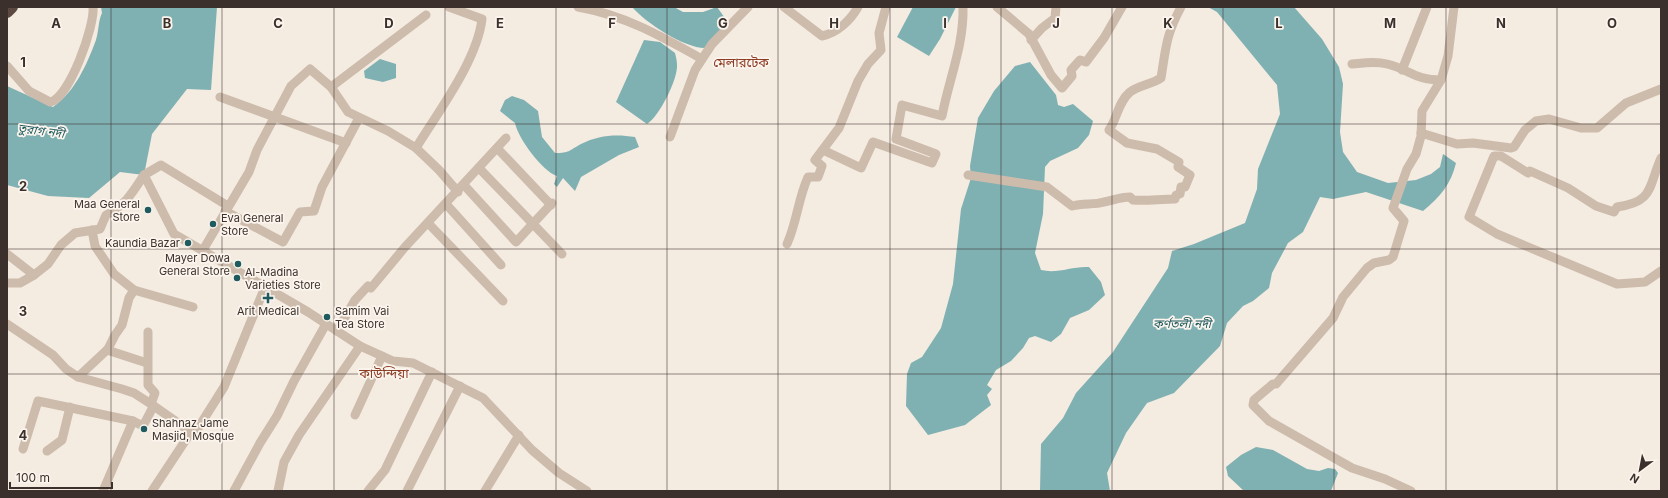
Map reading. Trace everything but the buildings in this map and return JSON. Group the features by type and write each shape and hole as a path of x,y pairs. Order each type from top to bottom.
{"highway":[{"path":"7,12 12,7"}],"street":[{"path":"7,66 29,92 50,102 57,100 86,45 91,26 93,7"},
{"path":"416,148 448,99 480,36 482,19 449,7"},
{"path":"578,7 595,10 647,28 702,59"},
{"path":"670,137 681,102 695,70 712,44 748,7"},
{"path":"784,7 822,36 830,34 845,24 858,7"},
{"path":"787,244 797,218 801,192 808,177 818,177 822,166 815,160 839,128 858,81 868,64 881,50 879,33 886,7"},
{"path":"823,150 861,168 873,142 932,164 936,154 896,139 902,105 942,116 957,60 963,25 963,7"},
{"path":"997,7 1029,34 1051,75 1062,88 1072,76 1071,70 1080,60 1086,62 1097,48 1122,7"},
{"path":"1032,40 1042,28 1055,18 1056,7"},
{"path":"968,175 1047,187 1072,206 1103,202 1119,197 1130,197 1133,200 1144,201 1157,200 1160,198 1175,199 1176,195 1180,194 1181,187 1185,187 1190,175 1178,167 1179,162 1157,150 1127,143 1109,130 1117,112 1130,92 1152,84 1161,78 1165,43 1170,28 1181,7"},
{"path":"1402,70 1427,7"},
{"path":"1411,491 1385,479 1352,468 1269,421 1253,405 1254,400 1273,384 1276,384 1333,318 1343,297 1367,268 1374,263 1389,260 1394,257 1404,221 1393,208 1407,169 1416,154 1421,133 1422,111 1441,80 1448,56 1454,7"},
{"path":"330,87 426,15"},
{"path":"1352,64 1371,62 1385,63 1422,78 1441,80"},
{"path":"203,250 249,172 257,150 291,86 310,70 330,87 348,112 388,131 416,148 461,188 516,242 552,204 497,148"},
{"path":"1421,133 1457,144 1473,143 1514,147 1525,130 1536,121 1549,119 1581,128 1597,128 1626,103 1661,89"},
{"path":"220,97 346,143"},
{"path":"7,283 20,283 48,264 61,245 75,233 100,229 106,215 117,210 125,202 144,175 161,165 283,242 300,212 314,211 322,187 360,118"},
{"path":"337,331 355,300 368,286 371,288 428,222 506,138"},
{"path":"1661,158 1648,193 1641,201 1618,207 1614,212 1596,206 1568,188 1530,171 1528,173 1501,156 1494,156 1470,217 1497,234 1617,284 1644,282 1661,271"},
{"path":"479,168 562,254"},
{"path":"144,175 174,234 265,287 360,346 392,361 413,363 483,398 532,450 559,473 587,491"},
{"path":"446,204 501,265"},
{"path":"428,222 503,301"},
{"path":"92,230 95,246 114,274 134,290 193,307"},
{"path":"7,254 34,274"},
{"path":"7,324 53,355 66,369 78,377 134,393 191,432 195,433 224,387 265,287"},
{"path":"78,377 107,350 122,326 129,298 134,290"},
{"path":"234,491 260,443 277,416 294,381 326,324"},
{"path":"23,449 38,401 133,420 143,426 152,405 155,393 148,385 148,332"},
{"path":"278,491 284,462 299,434 360,346"},
{"path":"107,350 147,363"},
{"path":"355,415 382,356"},
{"path":"368,491 385,470 432,372"},
{"path":"407,491 460,386"},
{"path":"47,452 62,440 70,407"},
{"path":"103,491 133,420"},
{"path":"152,491 191,432"},
{"path":"485,491 519,435"}],"water":[{"name":"তুরাগ নদী","path":"101,7 217,7 211,90 187,89 152,134 144,175 120,172 89,198 48,196 7,185 7,86 53,107 61,101 74,86 89,58 97,36 102,13"},
{"path":"632,7 674,7 683,12 703,12 717,7 727,21 705,48 696,47 666,34 646,20"},
{"path":"913,7 956,7 940,39 929,56 897,37"},
{"name":"কর্ণতলী নদী","path":"1208,7 1294,7 1322,39 1339,67 1343,84 1340,132 1343,152 1357,172 1388,183 1416,180 1431,174 1440,167 1443,154 1456,163 1454,171 1444,190 1435,201 1423,211 1366,192 1333,199 1320,197 1303,232 1288,243 1272,273 1269,288 1253,301 1243,306 1227,323 1220,346 1174,393 1147,403 1126,433 1107,473 1110,491 1040,491 1041,444 1063,418 1076,393 1113,352 1168,268 1172,251 1194,244 1245,223 1257,189 1258,169 1280,114 1277,85 1217,12"},
{"path":"644,40 660,42 675,53 677,64 674,79 667,97 657,114 647,124 616,102"},
{"path":"380,59 396,64 396,78 383,82 365,78 364,71"},
{"path":"1030,62 1056,95 1058,105 1064,107 1073,104 1093,121 1089,135 1078,148 1050,161 1045,167 1043,214 1035,253 1041,270 1059,271 1089,267 1101,282 1105,295 1089,310 1070,318 1061,334 1051,342 1035,336 1029,338 1023,348 1011,361 996,370 987,385 992,389 987,395 991,405 965,425 928,435 906,406 907,374 911,363 922,357 941,328 953,284 961,209 971,178 970,166 978,118 994,91 1015,66"},
{"path":"512,96 524,100 538,111 542,137 555,153 564,153 588,141 608,136 635,137 639,147 619,155 581,177 575,191 563,178 557,187 554,184 557,176 551,173 538,161 521,137 515,123 500,111 505,100"},
{"path":"1256,447 1273,450 1307,469 1319,471 1328,468 1335,469 1338,473 1331,491 1244,491 1228,476 1226,467 1241,455"}],"place":[{"name":"Maa General Store","path":"148,210"},
{"name":"Eva General Store","path":"213,224"},
{"name":"Kaundia Bazar","path":"188,243"},
{"name":"Mayer Dowa General Store","path":"238,264"},
{"name":"Al-Madina Varieties Store","path":"237,278"},
{"name":"Arit Medical","path":"268,298"},
{"name":"Samim Vai Tea Store","path":"327,317"},
{"name":"Shahnaz Jame Masjid, Mosque","path":"144,429"}],"district":[{"name":"মেলারটেক","path":"741,62"},
{"name":"কাউন্দিয়া","path":"384,373"}]}
